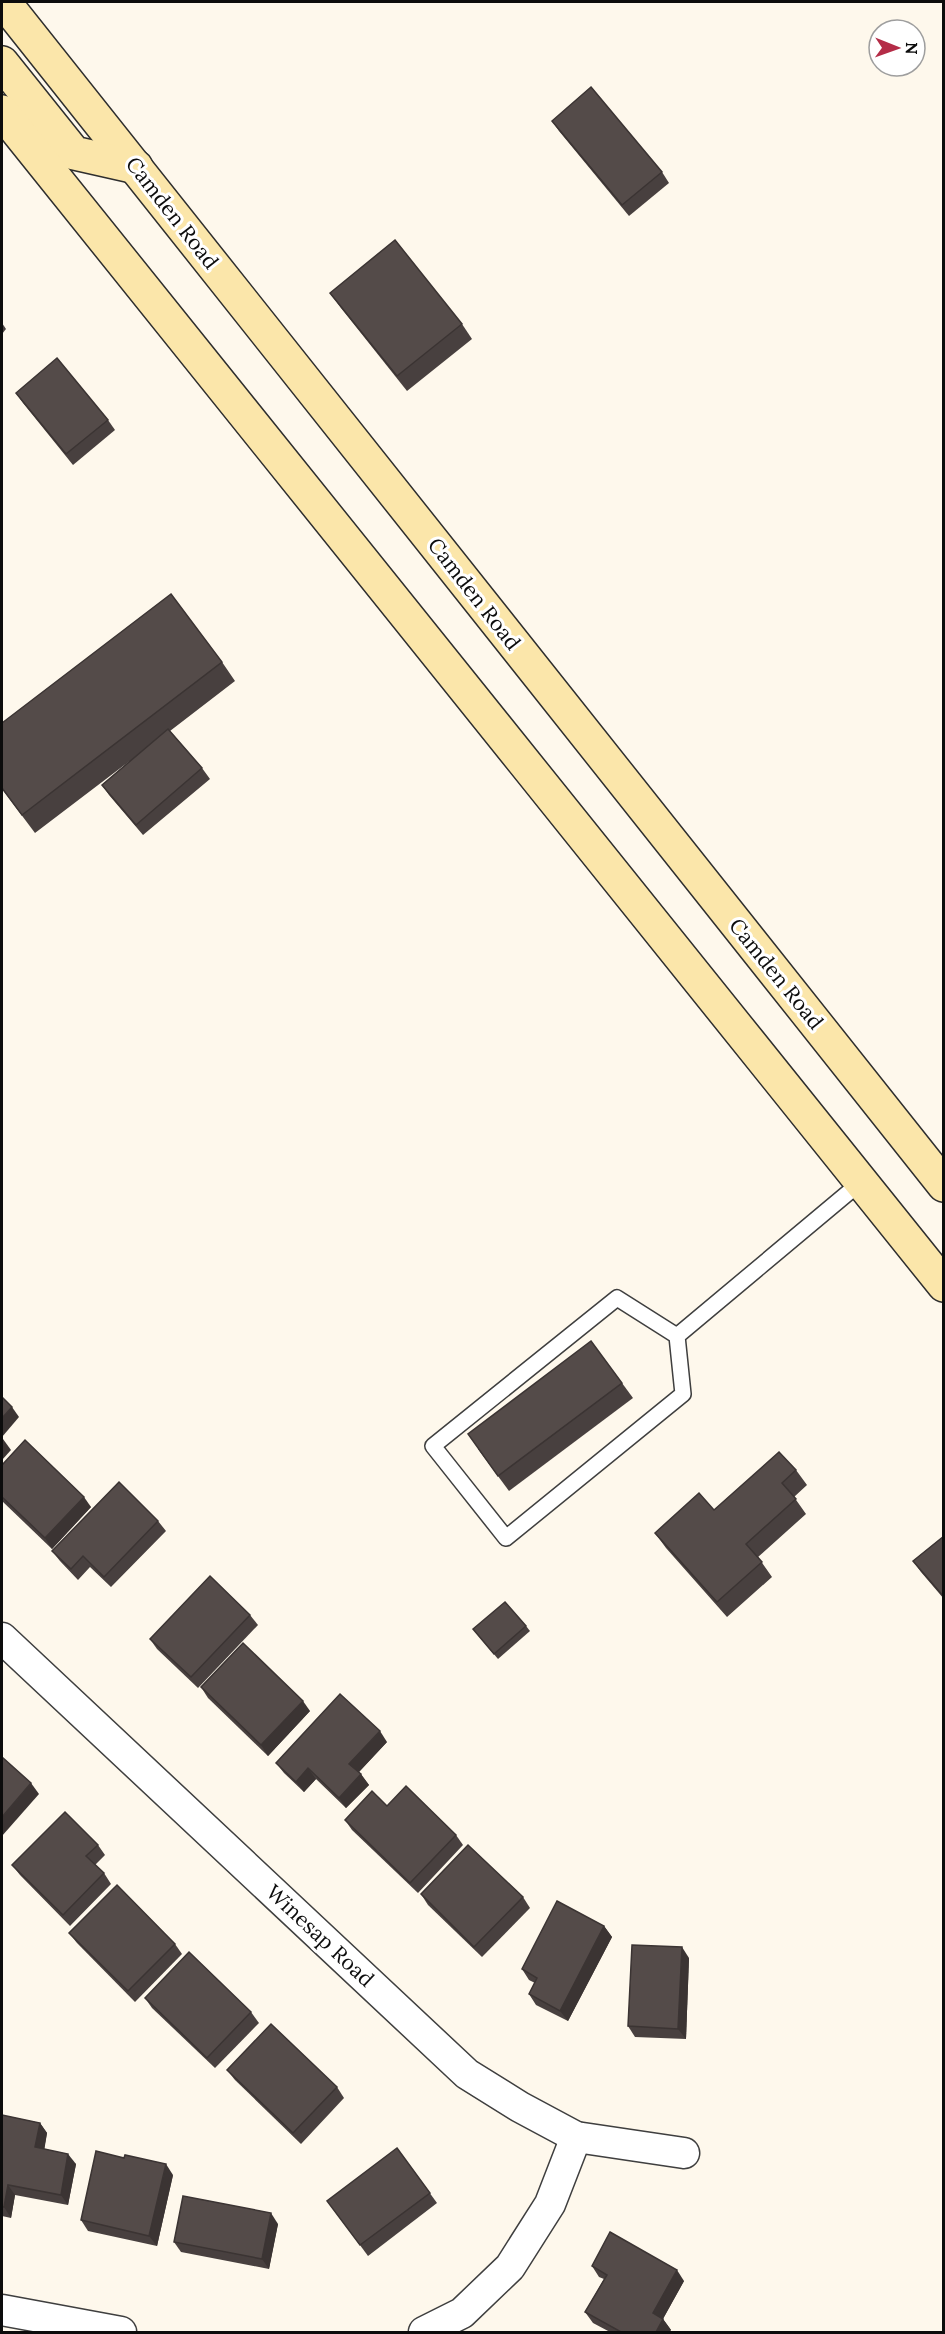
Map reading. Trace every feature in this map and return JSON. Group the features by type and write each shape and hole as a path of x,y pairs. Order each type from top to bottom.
{"main road":[{"name":"Camden Road","path":"4,2 944,1185"},
{"path":"2,63 74,153 136,167"},
{"path":"2,112 944,1285"},
{"path":"871,1195 944,1268"}],"street":[{"name":"Winesap Road","path":"2,1638 467,2074 520,2107 576,2136 684,2153"},
{"path":"424,2332 462,2313 510,2267 550,2204 576,2136"},
{"path":"2,2310 121,2332"}],"lane":[{"path":"677,1336 871,1195"},
{"path":"617,1298 677,1336 684,1394 506,1538 433,1446 617,1298"}],"building":[{"path":"591,87 662,172 622,205 552,121"},
{"path":"395,240 462,324 397,376 330,293"},
{"path":"57,358 108,420 66,454 16,393"},
{"path":"171,594 222,662 22,815 2,788 2,723"},
{"path":"168,729 202,768 136,825 102,785"},
{"path":"591,1341 622,1383 498,1476 468,1434"},
{"path":"2,1397 12,1407 2,1418"},
{"path":"25,1440 84,1497 45,1538 2,1497 2,1465"},
{"path":"779,1452 796,1470 782,1483 796,1499 746,1544 762,1562 717,1602 655,1533 699,1493 714,1510"},
{"path":"119,1482 158,1521 104,1577 83,1556 71,1569 52,1551"},
{"path":"944,1536 944,1597 913,1561"},
{"path":"210,1576 250,1615 191,1677 150,1639"},
{"path":"505,1602 526,1626 494,1654 473,1629"},
{"path":"243,1643 303,1701 261,1745 201,1687"},
{"path":"340,1694 380,1731 349,1764 361,1774 339,1798 308,1768 296,1782 276,1763"},
{"path":"2,1757 31,1783 2,1817"},
{"path":"406,1786 456,1835 410,1883 345,1820 372,1791 387,1806"},
{"path":"65,1812 98,1845 86,1856 104,1873 63,1915 12,1865"},
{"path":"468,1845 523,1897 474,1947 421,1894"},
{"path":"117,1885 175,1944 128,1991 69,1933"},
{"path":"557,1901 604,1926 560,2011 529,1994 537,1978 522,1969"},
{"path":"632,1945 682,1947 678,2029 628,2026"},
{"path":"189,1952 251,2012 207,2058 145,1998"},
{"path":"271,2024 337,2087 293,2133 227,2070"},
{"path":"2,2115 40,2123 35,2147 68,2154 61,2195 8,2185 4,2207 2,2207"},
{"path":"397,2148 430,2193 360,2245 327,2201"},
{"path":"96,2151 166,2164 149,2236 81,2220"},
{"path":"183,2196 271,2213 262,2259 174,2242"},
{"path":"610,2232 677,2270 653,2313 663,2319 656,2332 621,2332 585,2312 607,2275 592,2266"}]}
